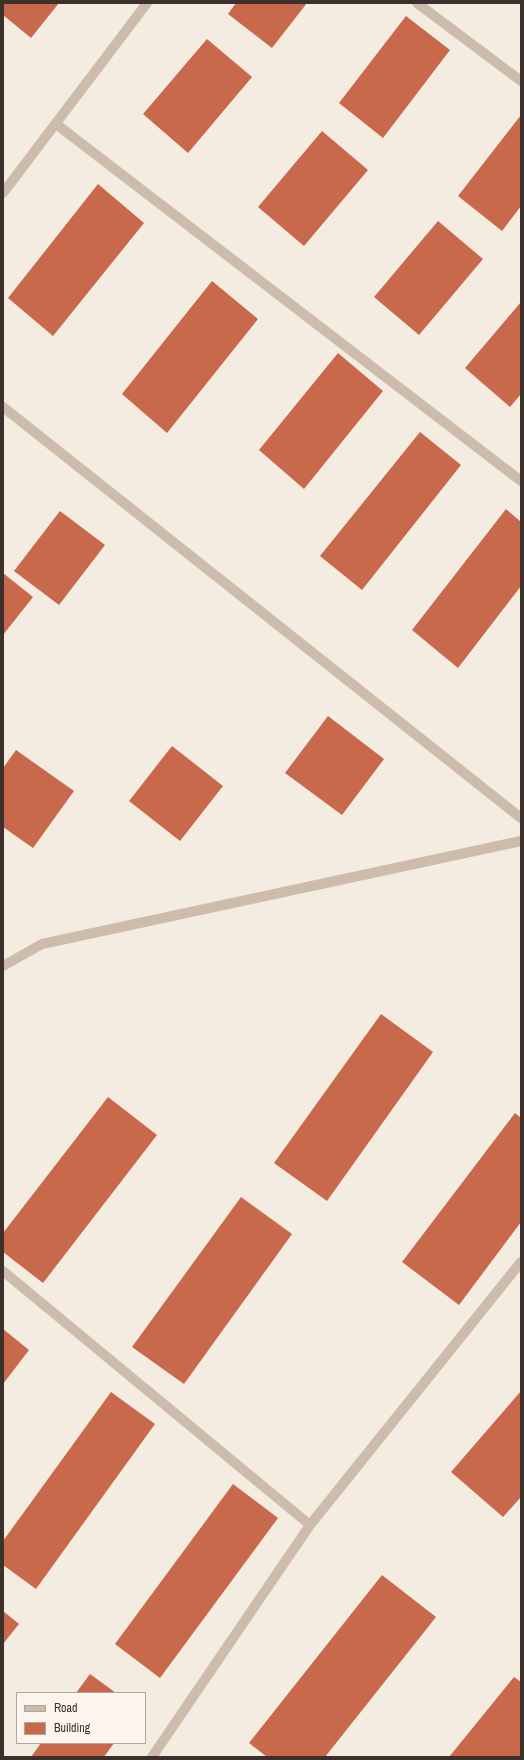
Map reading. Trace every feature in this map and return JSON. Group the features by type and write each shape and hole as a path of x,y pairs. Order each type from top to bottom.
{"street":[{"path":"3,193 147,3"},
{"path":"417,3 521,81"},
{"path":"56,124 521,481"},
{"path":"3,407 521,818"},
{"path":"3,966 42,944 521,841"},
{"path":"152,1757 310,1525 521,1262"},
{"path":"3,1271 310,1525"}],"building":[{"path":"3,3 59,3 31,38 3,15"},
{"path":"236,3 307,3 272,48 228,14"},
{"path":"406,16 450,50 383,138 339,103"},
{"path":"207,39 252,77 188,153 143,114"},
{"path":"521,115 521,206 502,231 458,196"},
{"path":"322,131 368,170 304,246 258,207"},
{"path":"98,184 144,223 53,336 8,298"},
{"path":"438,221 483,259 419,335 374,297"},
{"path":"212,281 258,319 167,433 122,394"},
{"path":"521,302 521,394 510,407 465,368"},
{"path":"338,353 383,391 304,489 259,450"},
{"path":"420,432 461,465 362,590 320,556"},
{"path":"506,509 521,522 521,586 458,668 412,630"},
{"path":"60,511 105,545 59,605 14,571"},
{"path":"3,573 33,597 3,635"},
{"path":"328,716 384,759 342,815 285,773"},
{"path":"172,746 223,786 180,841 129,801"},
{"path":"16,750 74,791 33,848 3,827 3,768"},
{"path":"381,1014 433,1052 327,1201 274,1163"},
{"path":"108,1097 157,1135 43,1283 3,1252 3,1233"},
{"path":"515,1113 521,1118 521,1222 459,1305 402,1262"},
{"path":"241,1197 292,1234 184,1384 132,1347"},
{"path":"3,1329 29,1350 3,1384"},
{"path":"521,1391 521,1497 503,1517 451,1472"},
{"path":"111,1392 155,1424 36,1589 3,1565 3,1541"},
{"path":"233,1484 278,1518 160,1678 115,1644"},
{"path":"382,1575 436,1617 325,1757 267,1757 249,1743"},
{"path":"3,1611 19,1624 3,1644"},
{"path":"90,1674 115,1692 77,1692"},
{"path":"514,1677 521,1682 521,1757 449,1757"},
{"path":"40,1744 113,1744 104,1757 31,1757"}]}
